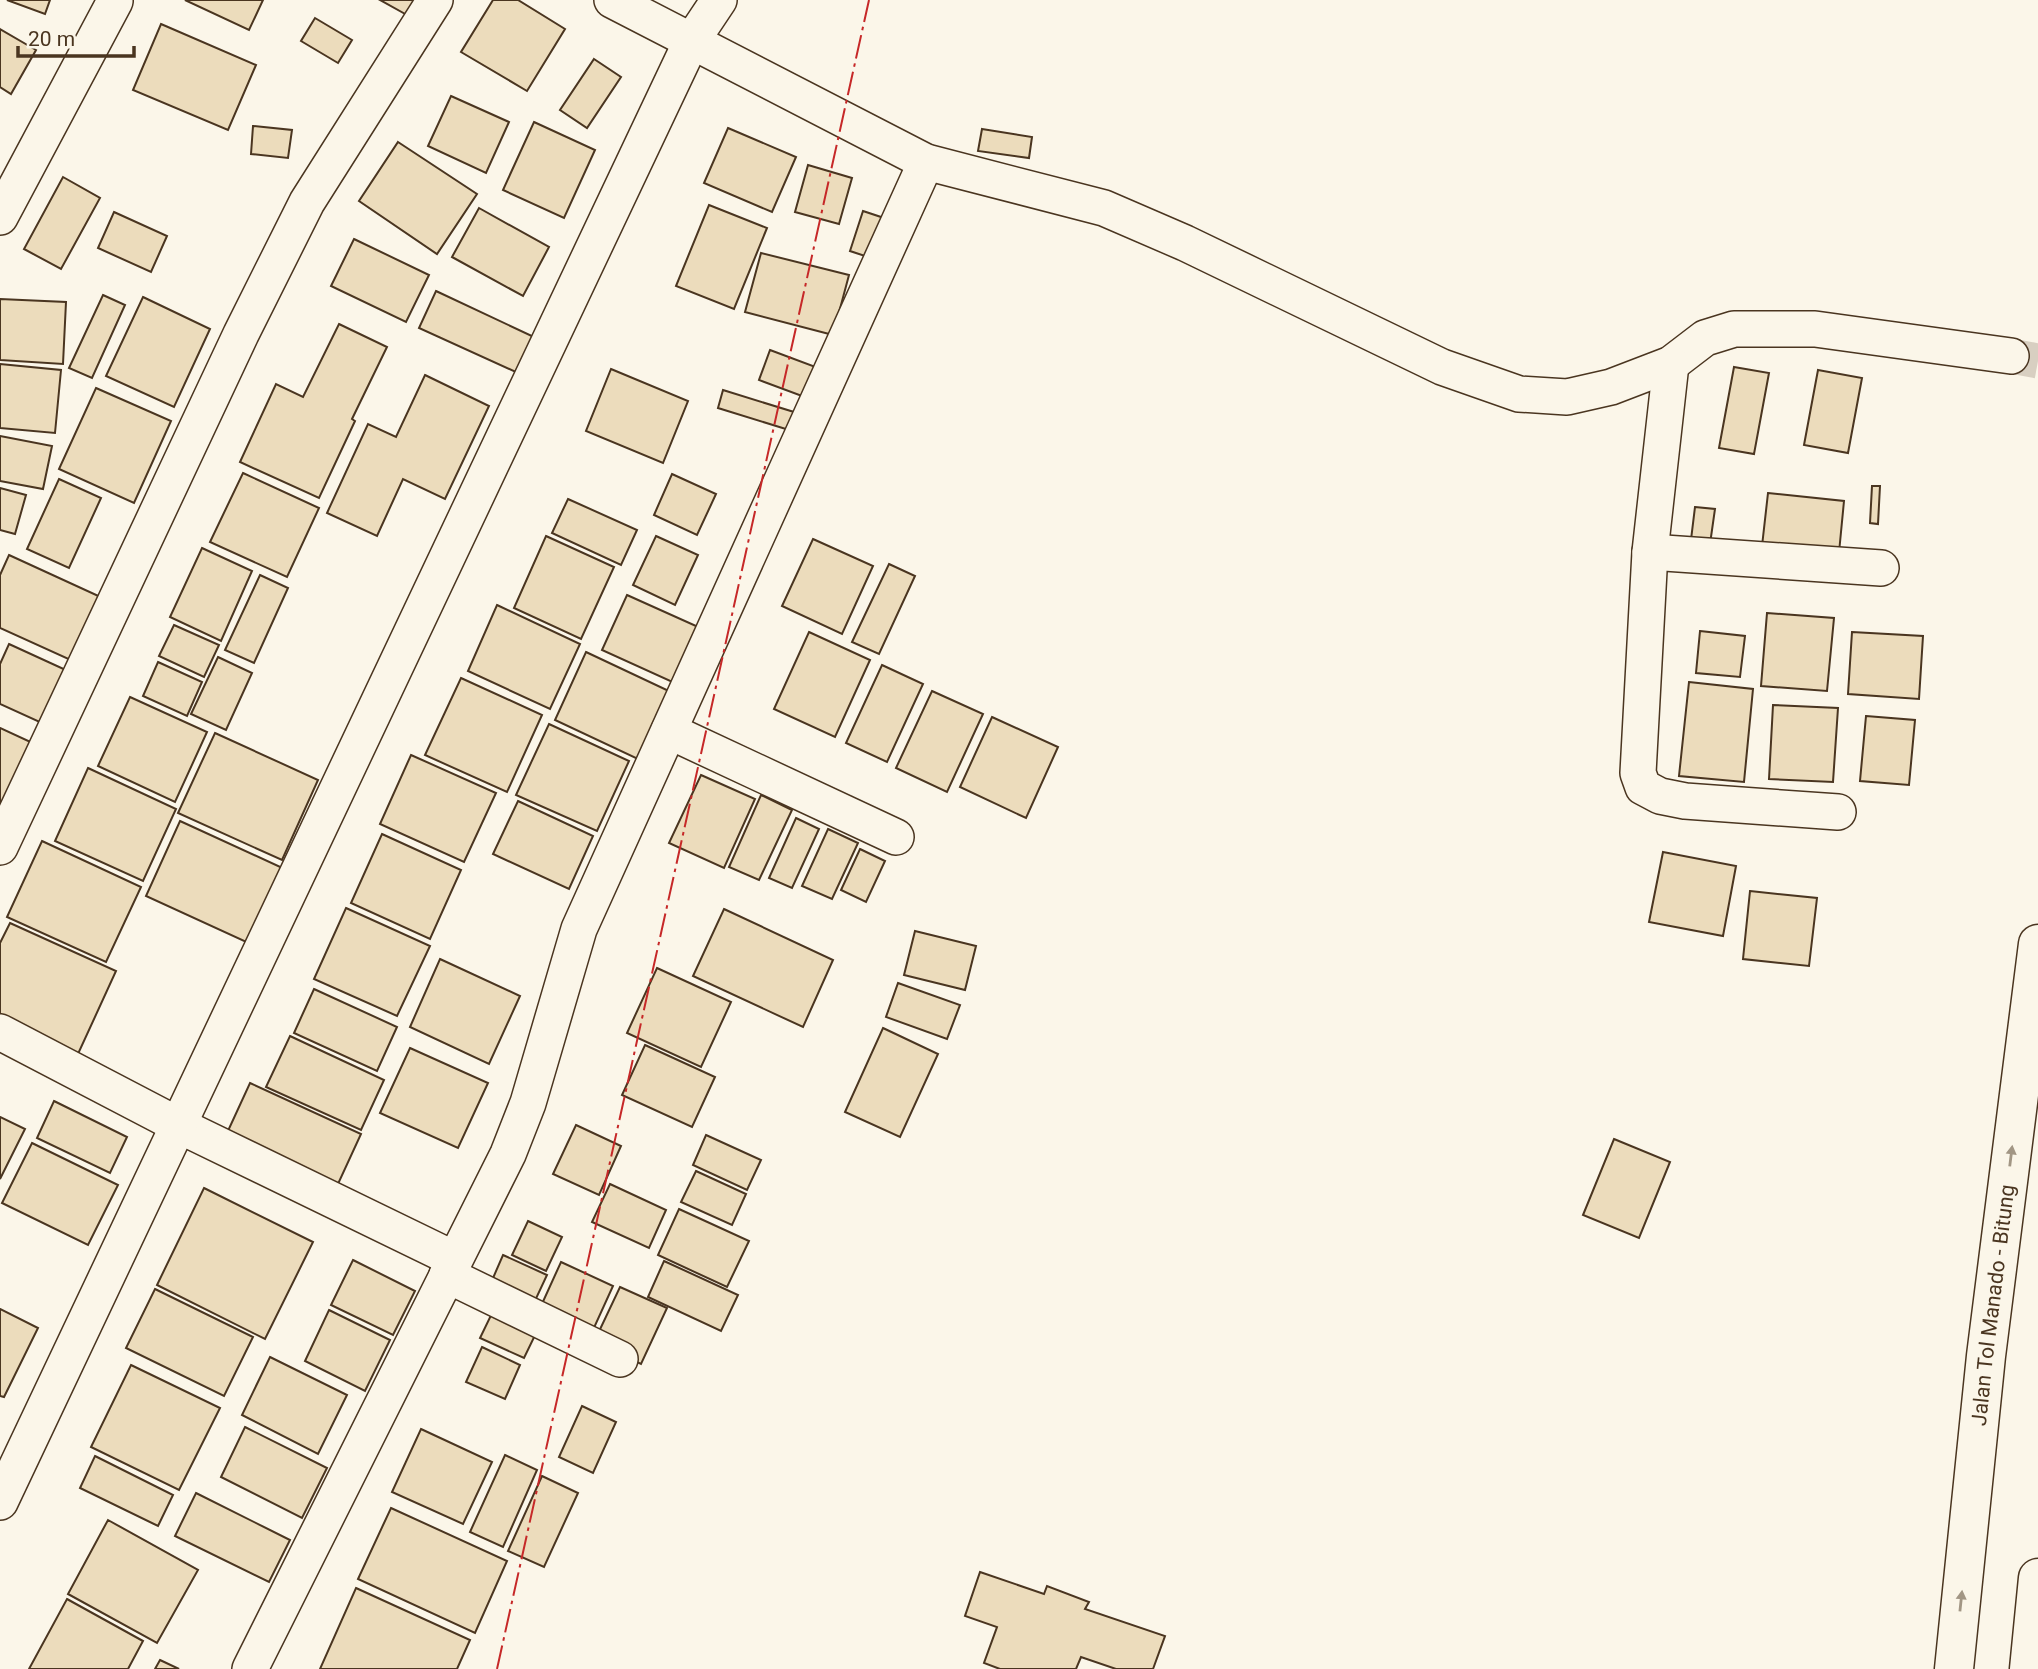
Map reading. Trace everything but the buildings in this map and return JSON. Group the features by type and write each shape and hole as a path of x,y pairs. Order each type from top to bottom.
{"highway":[{"name":"Jalan Tol Manado - Bitung","path":"1954,1669 1986,1356 2038,944"},
{"path":"2029,1669 2038,1578"}],"street":[{"path":"0,847 241,334 307,202 435,0"},
{"path":"612,0 926,162 1104,208 1185,243 1442,367 1519,394 1567,397 1611,387 1671,364 1704,338 1734,329 1815,329 2011,356"},
{"path":"0,1502 691,42 719,0"},
{"path":"0,217 115,1"},
{"path":"250,1669 508,1154 528,1103 579,929 926,162"},
{"path":"1671,364 1650,552 1638,773 1643,787 1661,796 1685,801 1838,812"},
{"path":"1650,552 1881,568"},
{"path":"668,731 896,837"},
{"path":"0,1032 451,1267 620,1359"}],"tunnel":[{"path":"2011,356 2038,361"}],"power":[{"path":"497,1669 869,0"}]}
